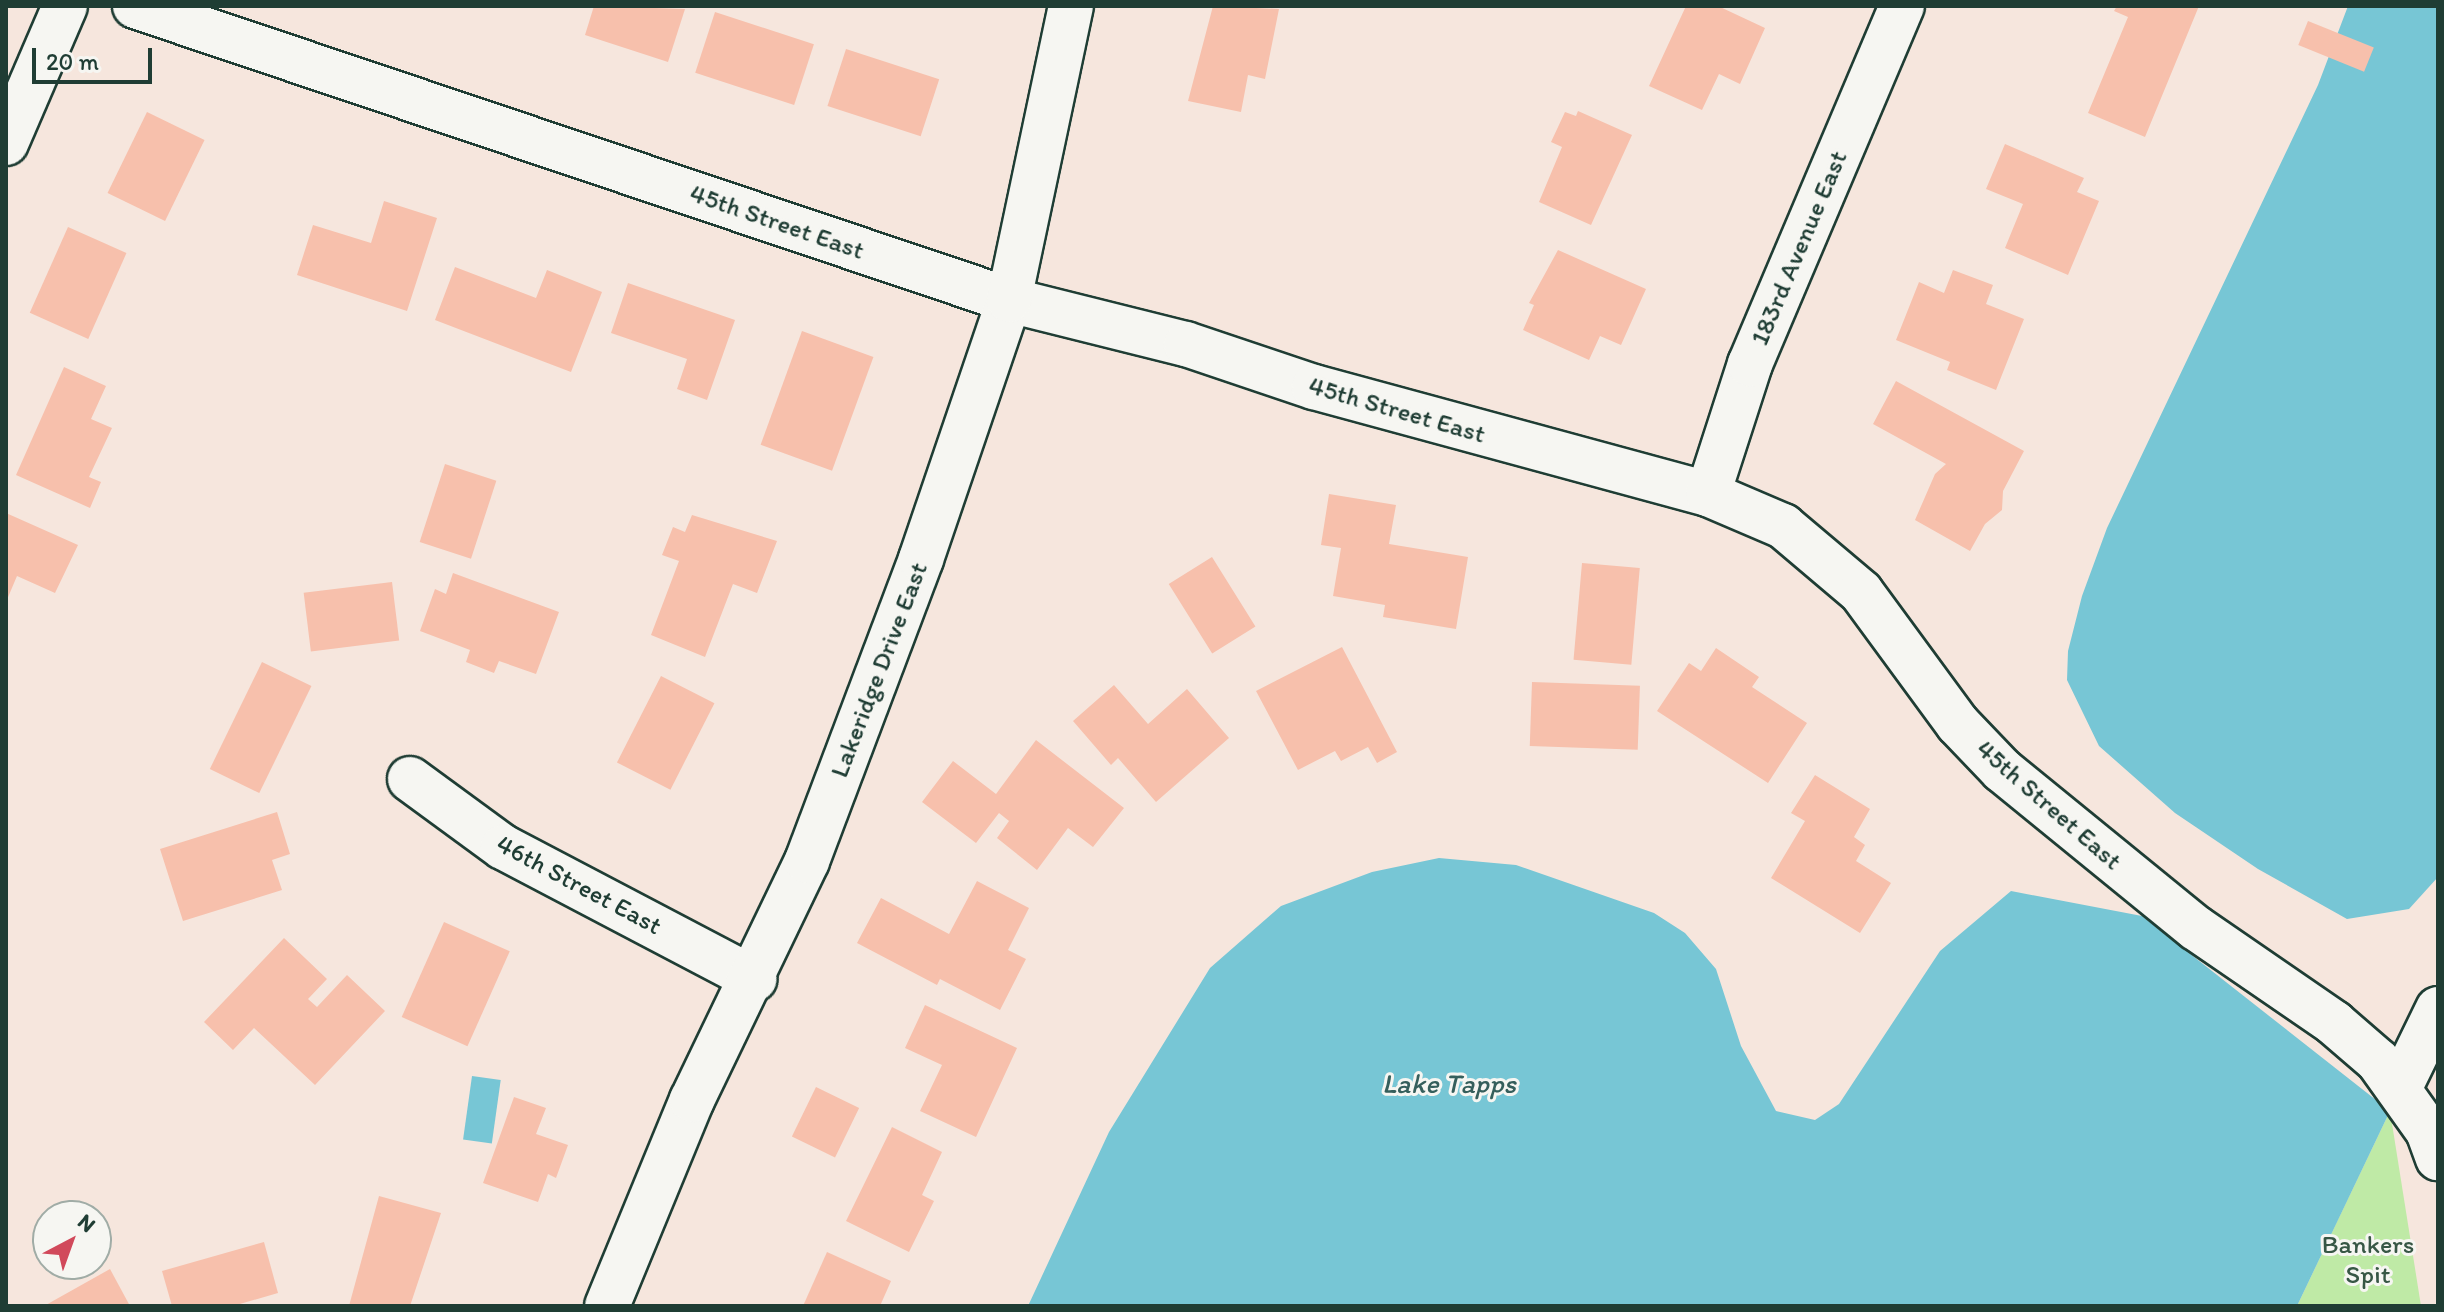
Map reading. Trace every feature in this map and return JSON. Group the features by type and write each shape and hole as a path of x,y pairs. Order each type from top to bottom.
{"street":[{"path":"6,143 65,6"},
{"name":"45th Street East","path":"135,6 1009,300 1186,344 1314,387 1708,494 1783,526 1861,592 1958,724 2002,770 2196,928 2334,1023 2378,1061 2428,1131 2438,1158"},
{"name":"Lakeridge Drive East","path":"607,1306 692,1100 754,979 807,861 921,559 1009,300 1071,6"},
{"name":"183rd Avenue East","path":"1708,494 1750,364 1902,6"},
{"name":"46th Street East","path":"410,779 503,847 754,979"},
{"path":"2399,1089 2438,1009"}],"green space":[{"name":"Bankers Spit","path":"2390,1111 2421,1306 2297,1306 2345,1205"}],"water":[{"path":"2348,6 2438,6 2438,877 2409,909 2347,919 2258,869 2175,813 2099,746 2067,680 2068,651 2082,596 2107,528 2318,85"},
{"name":"Lake Tapps","path":"1439,858 1516,865 1654,913 1685,933 1716,969 1741,1046 1776,1111 1815,1120 1839,1104 1940,951 2011,891 2142,916 2390,1111 2297,1306 1028,1306 1109,1132 1210,968 1281,906 1372,872"},
{"path":"472,1076 501,1080 492,1143 463,1139"}],"building":[{"path":"594,6 685,9 668,62 585,35"},
{"path":"1213,6 1279,9 1265,79 1248,75 1241,112 1188,101"},
{"path":"1686,6 1718,6 1765,28 1740,84 1719,74 1702,110 1649,86"},
{"path":"2117,6 2199,6 2145,137 2088,113 2128,17 2114,11"},
{"path":"715,12 814,44 794,105 695,73"},
{"path":"2308,21 2374,48 2364,72 2298,45"},
{"path":"846,49 939,79 921,136 827,106"},
{"path":"1578,111 1632,135 1591,225 1539,202 1562,147 1551,142 1565,112 1576,116"},
{"path":"147,112 205,140 165,221 108,193"},
{"path":"2005,144 2084,178 2077,192 2099,201 2068,275 2005,248 2023,204 1986,189"},
{"path":"384,201 437,218 407,311 297,275 313,225 371,243"},
{"path":"68,227 126,253 88,339 30,313"},
{"path":"1558,250 1646,289 1621,345 1600,336 1589,360 1523,330 1534,305 1529,303"},
{"path":"455,267 536,298 547,270 602,292 571,372 435,320"},
{"path":"1953,270 1993,285 1986,304 2024,319 1996,390 1947,370 1950,362 1896,340 1919,282 1944,293"},
{"path":"628,283 735,320 707,400 677,389 687,359 611,333"},
{"path":"802,331 873,357 832,471 761,445"},
{"path":"64,367 106,386 91,419 112,428 89,477 101,482 90,508 16,475"},
{"path":"1896,381 2024,451 2003,491 2002,510 1985,524 1970,551 1915,520 1935,474 1946,464 1873,424"},
{"path":"445,464 496,481 471,559 420,542"},
{"path":"1329,494 1396,505 1389,544 1468,557 1456,629 1383,617 1385,605 1333,596 1341,548 1321,545"},
{"path":"6,513 78,545 55,593 17,576 6,602"},
{"path":"692,515 777,541 757,593 733,584 705,657 651,635 679,561 662,555 673,527 685,532"},
{"path":"1212,557 1255,627 1212,654 1169,584"},
{"path":"1582,563 1640,568 1631,665 1574,660"},
{"path":"453,573 559,612 536,674 499,661 494,673 466,662 470,650 420,631 435,589 446,594"},
{"path":"392,582 399,641 311,651 304,593"},
{"path":"1342,647 1397,752 1377,763 1368,747 1341,761 1335,751 1298,770 1256,691"},
{"path":"1716,648 1759,677 1752,687 1807,723 1768,783 1657,711 1689,663 1701,671"},
{"path":"262,662 311,686 259,793 210,769"},
{"path":"661,676 714,703 670,790 617,762"},
{"path":"1532,682 1640,686 1638,750 1530,746"},
{"path":"1114,685 1148,724 1187,689 1229,738 1156,802 1118,758 1111,765 1073,721"},
{"path":"1036,740 1124,808 1093,847 1068,828 1037,870 997,838 1009,821 999,813 976,843 922,802 953,761 996,794"},
{"path":"1815,775 1870,809 1854,837 1865,845 1856,861 1891,883 1860,933 1771,878 1805,821 1791,813"},
{"path":"277,812 290,854 272,860 282,890 183,921 160,849"},
{"path":"977,881 1029,908 1008,950 1026,959 1000,1010 940,979 937,985 857,943 881,898 949,934"},
{"path":"444,922 510,951 467,1046 402,1017"},
{"path":"284,938 327,979 308,999 317,1007 347,975 385,1011 315,1085 254,1028 233,1050 204,1022"},
{"path":"925,1005 1017,1048 976,1137 920,1111 942,1065 905,1048"},
{"path":"816,1087 859,1108 835,1157 792,1136"},
{"path":"514,1097 546,1108 536,1134 568,1145 556,1178 548,1174 538,1202 483,1183"},
{"path":"892,1127 942,1152 922,1195 934,1201 909,1252 846,1221"},
{"path":"379,1196 441,1213 410,1306 349,1306"},
{"path":"264,1242 278,1293 233,1306 172,1306 162,1271"},
{"path":"827,1252 891,1281 880,1306 803,1306"},
{"path":"112,1273 130,1306 44,1306 90,1280 112,1280"}]}
